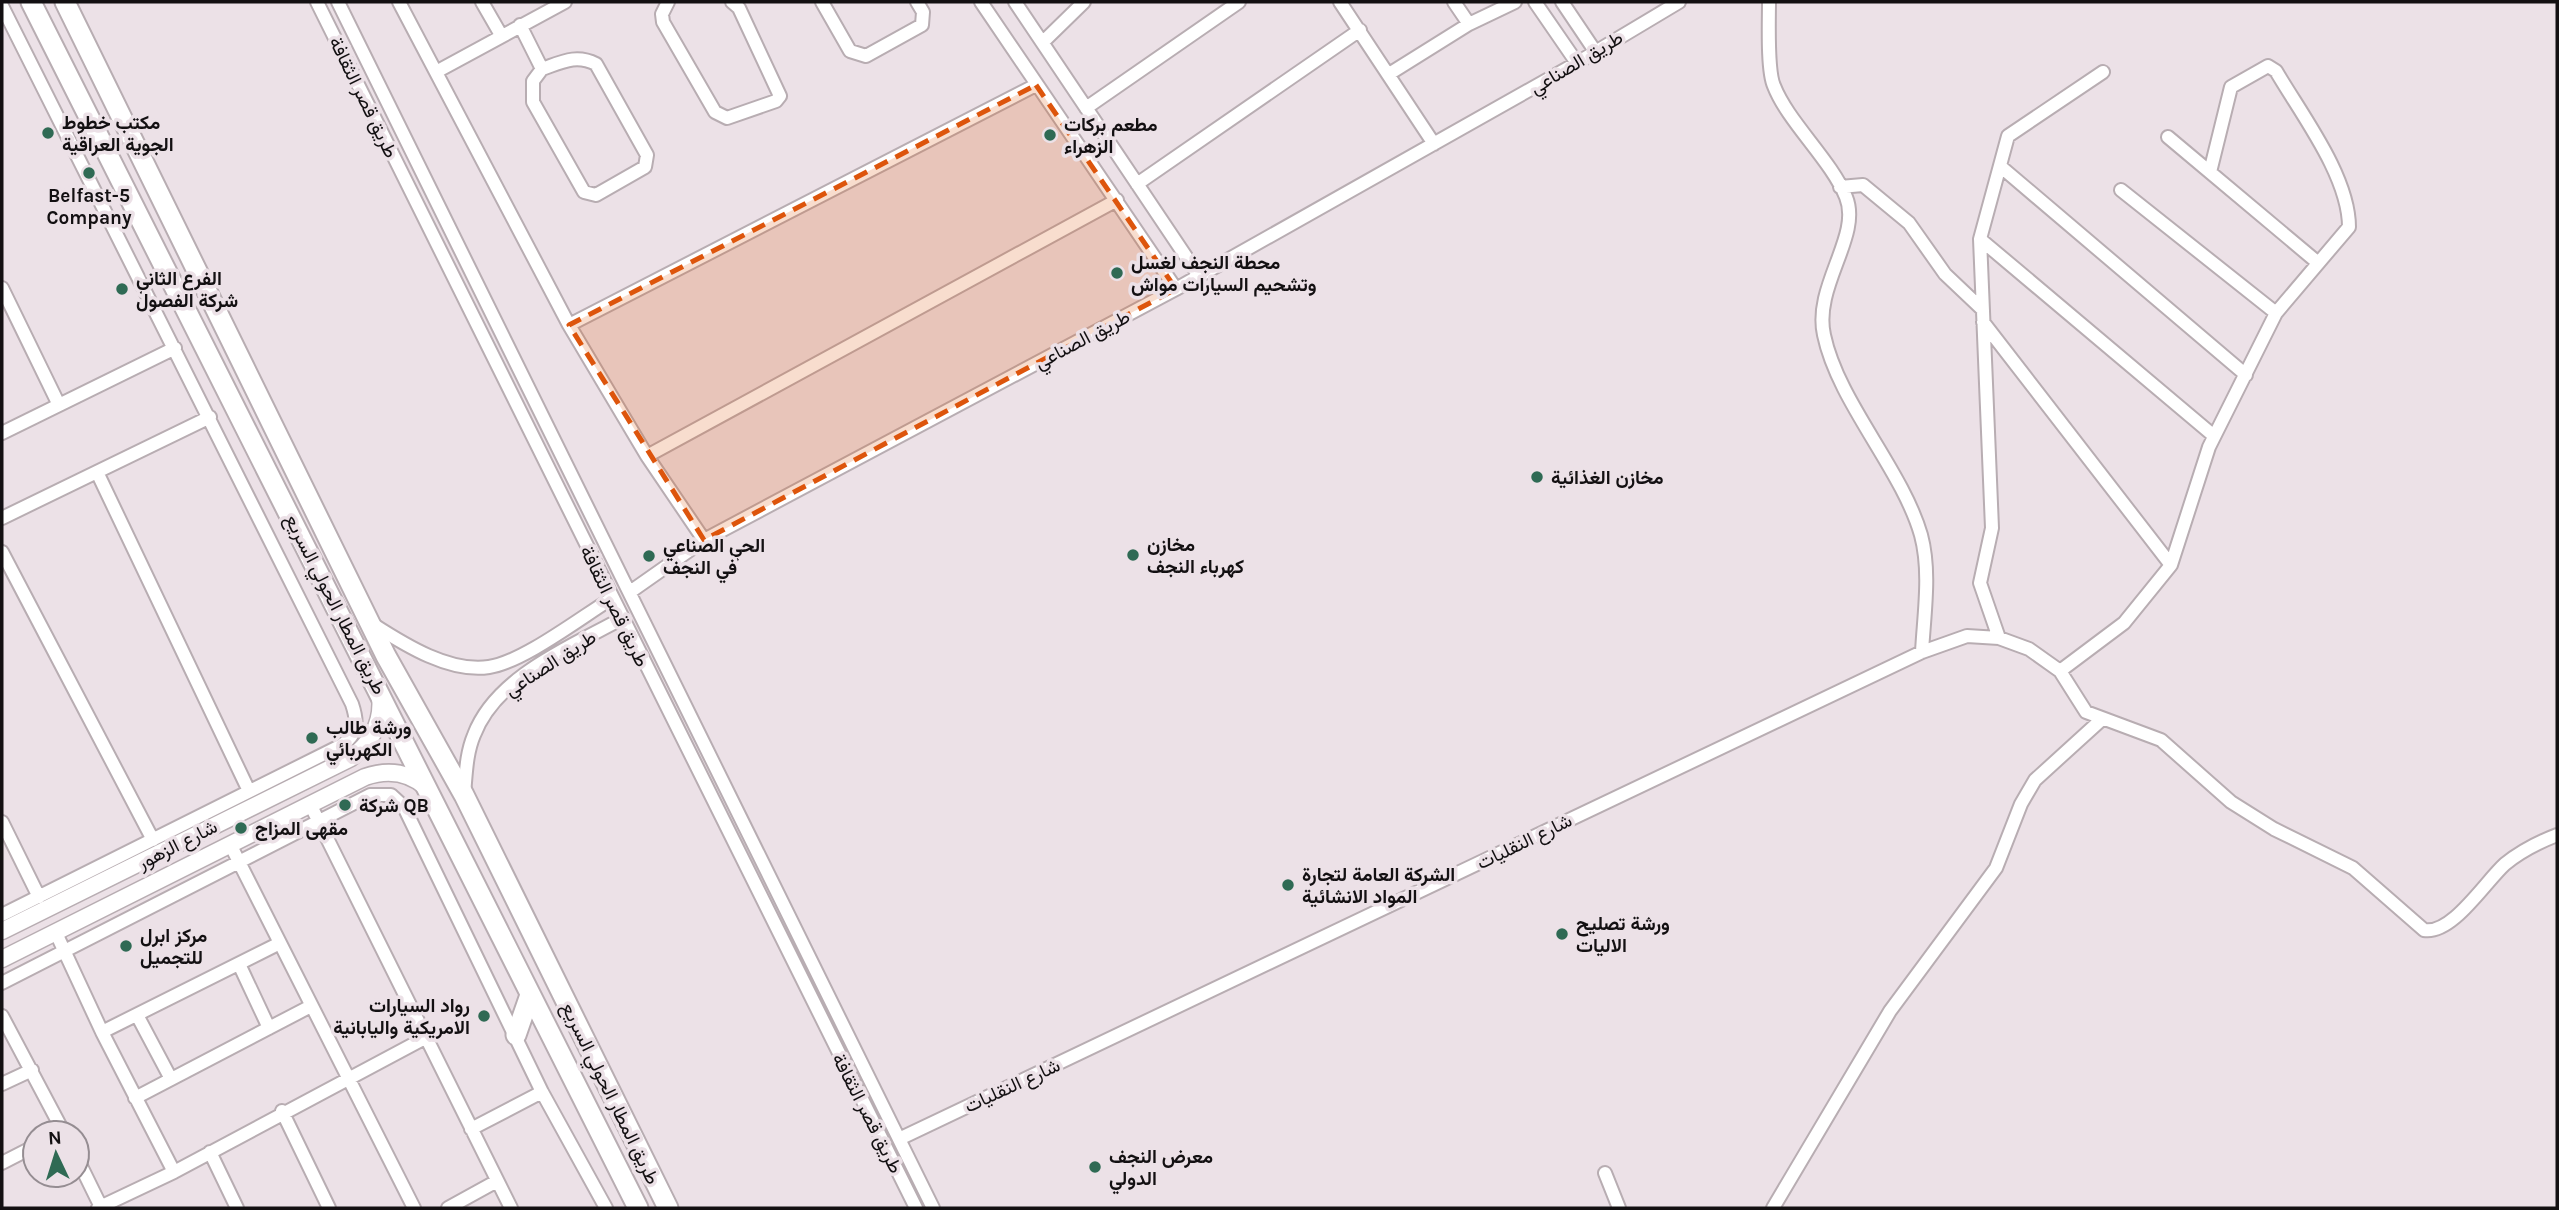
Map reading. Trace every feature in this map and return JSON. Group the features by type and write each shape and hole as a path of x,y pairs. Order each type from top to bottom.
{"highway":[{"name":"طريق المطار الحولي السريع","path":"31,2 638,1208"},
{"name":"طريق المطار الحولي السريع","path":"65,2 370,623 464,795 668,1208"},
{"path":"516,1035 530,995"}],"main road":[{"name":"شارع الزهور","path":"2,931 157,846 210,827 259,792 351,758 367,744 380,715 376,683"},
{"name":"شارع الزهور","path":"2,960 365,777 384,772 412,777 427,789"},
{"path":"210,827 212,840 226,846"},
{"path":"157,846 172,860 174,873"}],"street":[{"name":"طريق قصر الثقافة","path":"317,2 691,761 916,1208"},
{"name":"طريق قصر الثقافة","path":"338,2 582,491 933,1208"},
{"path":"399,2 569,325 647,456 704,540"},
{"path":"482,2 501,35"},
{"path":"436,72 565,2"},
{"path":"668,2 662,14 663,22 715,112 727,118 776,101 780,96 739,8 732,2"},
{"path":"822,2 850,51 858,56 866,56 922,25 923,12 917,2"},
{"path":"981,2 1176,289"},
{"path":"1015,2 1199,276"},
{"path":"1043,42 1084,2"},
{"path":"1211,2 1219,14"},
{"path":"1086,108 1239,2"},
{"path":"1340,2 1434,144"},
{"path":"1454,2 1469,24"},
{"path":"1389,74 1469,24 1515,2"},
{"path":"1535,2 1577,63"},
{"path":"1562,2 1595,51"},
{"name":"طريق الصناعي","path":"630,592 704,540 1176,289 1577,63 1679,2"},
{"path":"1769,2 1773,85 1847,198 1849,225 1824,297 1824,335 1837,370 1911,509 1922,538 1926,568 1922,652"},
{"path":"2,6 5,20 210,416 355,714 355,731 352,738 259,792 157,846 2,915"},
{"path":"520,25 542,69"},
{"path":"1137,184 1360,30"},
{"path":"573,58 584,58 596,64 647,155 645,167 596,195 584,192 533,103 533,80 542,69 573,58"},
{"path":"2210,172 2231,87 2268,66 2276,71 2335,172 2349,215 2349,226 2276,313 2214,436 2171,565 2124,623 2060,671 2080,705 2101,720 2161,740 2231,802 2274,829 2353,869 2424,930 2445,927 2506,863 2525,850 2557,835"},
{"path":"1999,638 1980,583 1992,528 1980,239 2008,136 2103,72"},
{"path":"569,325 1037,85"},
{"path":"2168,137 2317,262"},
{"path":"2000,166 2246,375"},
{"path":"1840,187 1863,185 1909,223 1945,274 1983,316 2171,565"},
{"path":"2122,190 2276,313"},
{"path":"647,456 1117,200"},
{"path":"1980,239 2214,436"},
{"path":"2,288 59,405"},
{"path":"2,433 175,348"},
{"path":"2,518 210,416"},
{"path":"97,472 259,792"},
{"path":"2,552 157,846"},
{"path":"594,564 613,556"},
{"name":"طريق الصناعي","path":"370,623 436,657 465,667 490,667 517,658 611,599"},
{"name":"طريق الصناعي","path":"464,795 473,737 497,698 540,666 621,619"},
{"name":"شارع النقليات","path":"899,1139 1922,652 1967,636 1999,638 2029,649 2060,671"},
{"path":"1773,1208 1890,1011 1996,868 2021,804 2035,780 2101,720"},
{"path":"691,761 708,750"},
{"path":"2,983 318,821 375,794 391,795 401,802 542,1092 606,1208"},
{"path":"310,804 511,1208"},
{"path":"2,822 39,897"},
{"path":"226,846 239,862 312,1006 408,1206"},
{"path":"56,933 102,1032 174,1172"},
{"path":"102,1032 279,943"},
{"path":"239,964 270,1028"},
{"path":"135,1098 312,1006"},
{"path":"137,1015 171,1079"},
{"path":"2,1016 56,1119"},
{"path":"91,1188 100,1208 174,1172 282,1111 425,1038"},
{"path":"2,1084 32,1070"},
{"path":"471,1129 542,1092"},
{"path":"282,1111 329,1208"},
{"path":"3,1160 21,1152"},
{"path":"210,1152 237,1208"},
{"path":"1605,1173 1619,1208"},
{"path":"448,1208 497,1181"}],"highlighted area":[{"path":"1036,85 1176,289 704,540 569,325"}],"place":[{"name":"مكتب خطوط الجوية العراقية","path":"48,133"},
{"name":"مطعم بركات الزهراء","path":"1050,135"},
{"name":"Belfast-5 Company","path":"89,173"},
{"name":"محطة النجف لغسل وتشحيم السيارات مواش","path":"1117,273"},
{"name":"الفرع الثاني شركة الفصول","path":"122,289"},
{"name":"مخازن الغذائية","path":"1537,477"},
{"name":"مخازن كهرباء النجف","path":"1133,555"},
{"name":"الحي الصناعي في النجف","path":"649,556"},
{"name":"ورشة طالب الكهربائي","path":"312,738"},
{"name":"شركة QB","path":"345,805"},
{"name":"مقهى المزاج","path":"241,828"},
{"name":"الشركة العامة لتجارة المواد الانشائية","path":"1288,885"},
{"name":"ورشة تصليح الاليات","path":"1562,934"},
{"name":"مركز ابرل للتجميل","path":"126,946"},
{"name":"رواد السيارات الامريكية واليابانية","path":"484,1016"},
{"name":"معرض النجف الدولي","path":"1095,1167"}]}
